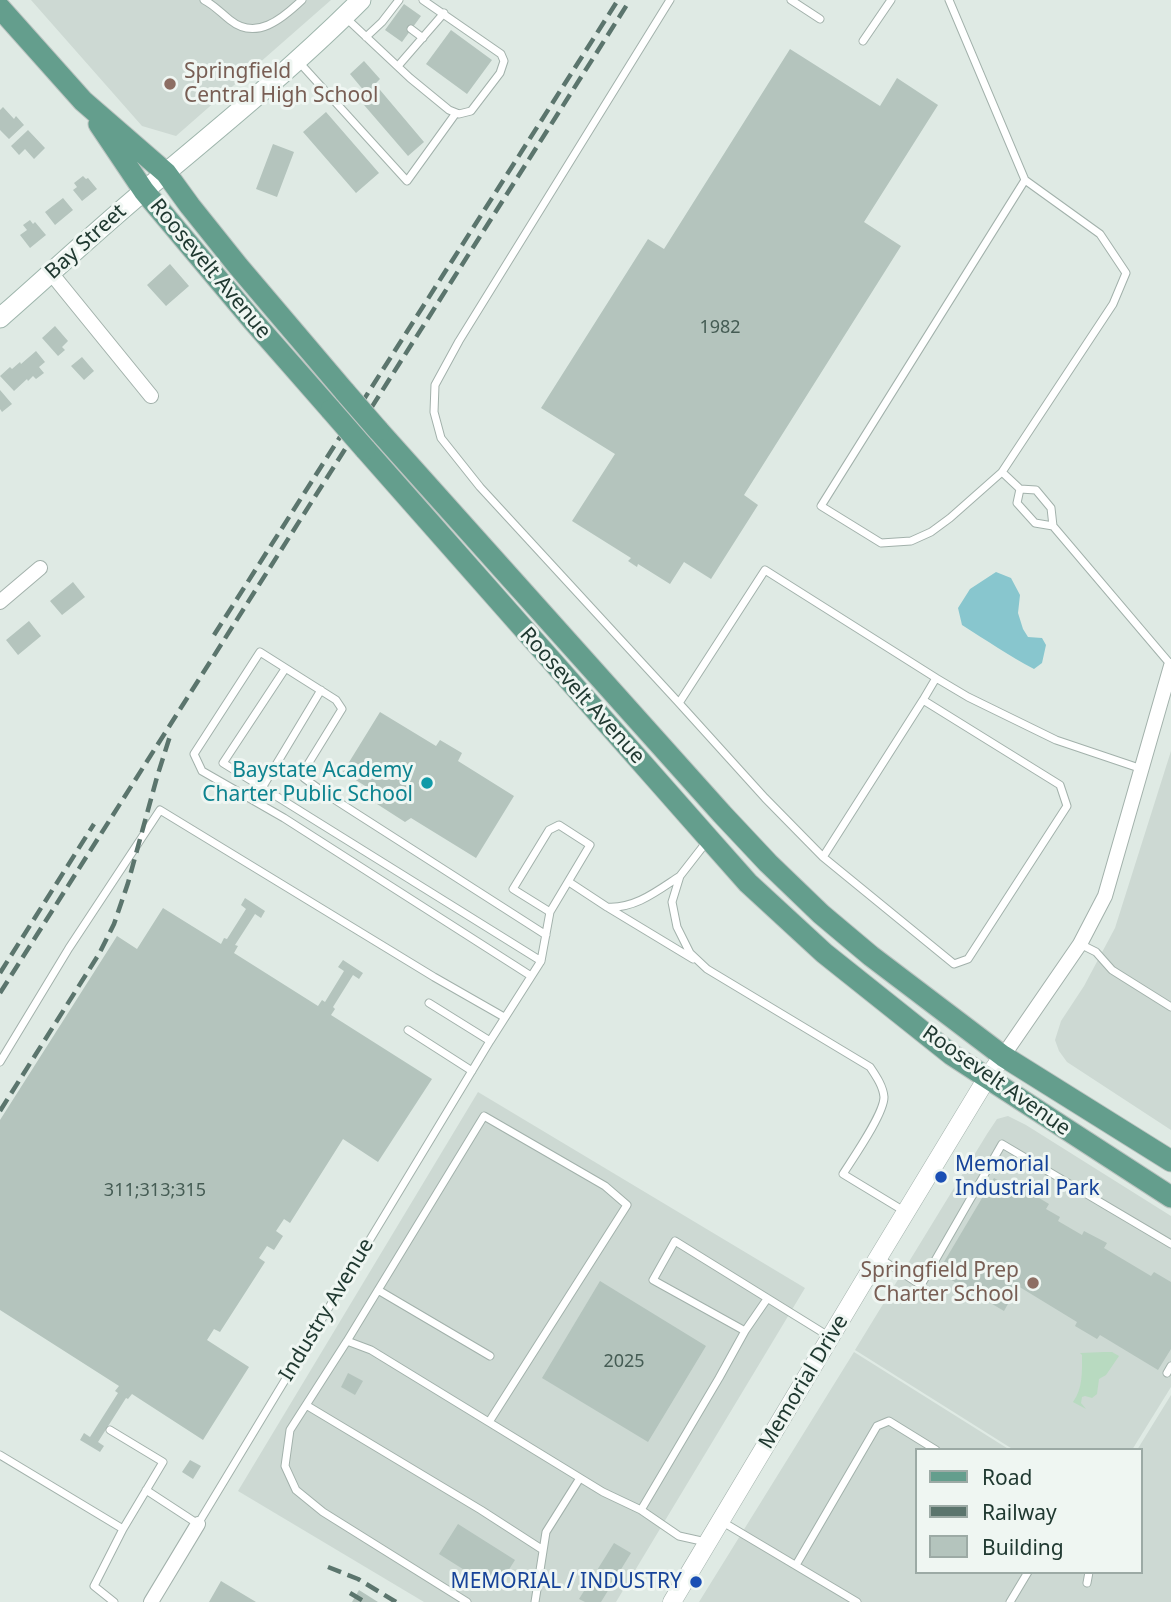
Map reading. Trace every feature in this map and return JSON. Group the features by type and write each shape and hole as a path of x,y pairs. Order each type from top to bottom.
{"main road":[{"name":"Bay Street","path":"0,318 298,60 361,0"},
{"name":"Roosevelt Avenue","path":"0,8 83,101 166,173 238,266 378,430 768,863 821,914 871,956 1003,1056 1171,1160"},
{"name":"Roosevelt Avenue","path":"83,101 144,191 253,321 748,883 824,953 953,1055 1171,1198"}],"street":[{"path":"51,273 151,396"},
{"path":"0,602 40,568"},
{"path":"1003,1056 1080,944 1105,895 1171,665"},
{"name":"Memorial Drive","path":"672,1602 986,1078 1003,1056"},
{"name":"Industry Avenue","path":"151,1602 198,1524"}],"lane":[{"path":"204,0 245,29 259,29 278,20 302,0"},
{"path":"366,37 391,15 399,0"},
{"path":"345,16 440,102 459,114 471,111 500,73 504,61 501,54 423,0"},
{"path":"670,0 459,341 435,385 434,412 441,438 480,487 757,790 823,857 954,964 968,959 1067,806 1060,785 923,700"},
{"path":"791,0 820,19"},
{"path":"863,41 891,0"},
{"path":"948,0 1025,180 1100,234 1126,273 1113,304 1002,472 931,532 911,541 881,543 821,506 1025,180"},
{"path":"398,66 444,13"},
{"path":"411,29 423,38"},
{"path":"298,60 407,181 456,113"},
{"path":"1002,472 1020,489 1036,489 1051,508 1053,526 1171,665"},
{"path":"1020,489 1017,503 1035,523 1053,526"},
{"path":"679,704 765,570 968,697 1056,740 1142,769"},
{"path":"531,976 284,818 202,771 194,754 260,652 336,700 342,709 305,769 304,778 546,935"},
{"path":"285,669 223,763 541,961 550,912 590,845 559,825 549,830 513,889 550,912"},
{"path":"823,857 936,678"},
{"path":"261,788 321,690"},
{"path":"0,1062 69,948 160,810 504,1017"},
{"path":"607,907 617,908 648,898 680,876 709,839"},
{"path":"680,876 672,902 677,927 690,953 707,969 870,1067 880,1083 884,1098 877,1118 843,1174 906,1212"},
{"path":"569,881 703,965"},
{"path":"1080,944 1096,952 1112,970 1171,1007"},
{"name":"Industry Avenue","path":"198,1524 504,1017 541,961"},
{"path":"429,1003 490,1041"},
{"path":"408,1030 472,1071"},
{"path":"467,1602 323,1512 296,1490 285,1466 290,1430 484,1116 605,1186 627,1205 489,1422"},
{"path":"878,1257 921,1285 1003,1144 1171,1244"},
{"path":"745,1331 653,1280 675,1241 831,1338"},
{"path":"378,1290 490,1356"},
{"path":"641,1510 745,1331 767,1299"},
{"path":"347,1341 371,1350 603,1492 641,1510 679,1536 708,1543"},
{"path":"306,1405 543,1550"},
{"path":"796,1565 877,1426 889,1421 933,1448"},
{"path":"110,1430 163,1462 123,1529 94,1586 114,1602"},
{"path":"0,1455 123,1529"},
{"path":"534,1602 537,1597 546,1532 580,1478"},
{"path":"146,1490 198,1524"},
{"path":"721,1521 857,1602"},
{"path":"1010,1602 1027,1574"},
{"path":"1087,1583 1089,1574"}],"shaded area":[{"name":"Springfield Central High School","path":"31,0 331,0 176,136 142,126"},
{"path":"1171,751 1171,1130 1067,1062 1055,1040 1061,1021 1084,986 1115,928"},
{"path":"478,1092 805,1288 616,1602 424,1602 238,1491"},
{"name":"Springfield Prep Charter School","path":"1008,1116 1026,1125 1171,1216 1171,1387 1133,1448 1011,1448 855,1350 997,1119"},
{"path":"854,1352 1007,1448 916,1448 916,1574 1143,1574 1143,1448 1138,1448 1171,1395 1171,1602 699,1602"}],"green space":[{"path":"1112,1352 1119,1356 1106,1375 1099,1379 1097,1394 1092,1398 1082,1397 1081,1403 1086,1409 1073,1402 1081,1380 1080,1353"}],"water":[{"path":"996,572 1011,578 1020,595 1018,613 1028,637 1042,638 1046,645 1042,663 1034,669 962,625 958,608 970,589"}],"building":[{"path":"404,4 421,16 402,42 385,30"},
{"path":"451,30 492,60 467,94 426,64"},
{"path":"790,49 880,106 897,78 938,105 864,222 901,246 744,495 758,505 711,579 684,562 670,584 638,564 637,567 628,561 631,558 572,521 615,454 541,408 648,239 664,249"},
{"path":"364,61 380,79 375,84 424,142 408,156 358,98 365,92 350,74"},
{"path":"3,107 24,125 9,139 0,130 0,110"},
{"path":"326,112 379,173 356,193 303,132"},
{"path":"28,130 45,148 34,159 25,149 19,155 11,146"},
{"path":"273,144 294,152 277,197 256,189"},
{"path":"83,176 97,189 82,201 73,190 77,187 74,183"},
{"path":"63,198 73,210 55,225 45,212"},
{"path":"30,220 46,235 30,248 20,235 27,230 23,225"},
{"path":"170,264 189,286 166,306 147,285"},
{"path":"55,326 68,341 62,347 65,350 58,356 42,338"},
{"path":"36,351 45,362 39,367 44,373 36,379 33,376 28,381 27,379 14,391 0,376 10,367 12,369 20,362 21,364"},
{"path":"82,357 94,371 84,380 71,366"},
{"path":"0,390 12,404 2,412 0,409"},
{"path":"73,582 85,597 62,615 50,601"},
{"path":"29,621 41,636 18,655 6,640"},
{"name":"Baystate Academy Charter Public School","path":"380,712 436,746 440,740 462,753 458,761 514,796 476,858 411,818 405,822 377,804 378,794 343,772"},
{"path":"245,898 265,911 261,918 255,914 235,945 238,946 234,953 318,1006 322,1000 325,1002 344,971 338,967 343,960 363,973 359,979 353,975 333,1007 335,1009 331,1015 432,1079 378,1162 343,1139 290,1223 284,1219 276,1231 283,1236 274,1250 267,1246 259,1258 265,1262 220,1332 214,1329 207,1340 249,1367 203,1440 132,1394 126,1398 98,1442 104,1446 100,1452 80,1440 84,1433 90,1437 118,1393 115,1391 119,1386 0,1310 0,1120 117,936 137,949 163,908 221,944 246,909 241,905"},
{"path":"994,1178 1008,1186 1011,1181 1049,1204 1046,1209 1060,1217 1058,1221 1082,1235 1084,1231 1107,1243 1104,1248 1151,1276 1154,1272 1171,1282 1171,1349 1158,1370 1100,1335 1097,1339 1075,1326 1077,1322 1018,1286 1004,1311 938,1272"},
{"path":"600,1281 706,1346 648,1442 542,1378"},
{"path":"348,1373 363,1381 355,1395 341,1387"},
{"path":"190,1460 201,1466 193,1479 182,1472"},
{"path":"458,1524 515,1560 496,1590 439,1554"},
{"path":"614,1543 631,1553 601,1602 585,1602 579,1599"},
{"path":"221,1581 256,1602 209,1602"},
{"path":"359,1590 378,1602 352,1602"}],"railway":[{"path":"214,635 618,0"},
{"path":"0,993 630,0"},
{"path":"0,1111 99,954 114,924 170,736"},
{"path":"0,973 94,824"},
{"path":"328,1567 358,1579 396,1602"},
{"path":"350,1593 365,1602"}],"place":[{"name":"Springfield Central High School","path":"170,84"},
{"name":"Baystate Academy Charter Public School","path":"427,783"},
{"name":"Memorial Industrial Park","path":"941,1177"},
{"name":"Springfield Prep Charter School","path":"1033,1283"},
{"name":"MEMORIAL / INDUSTRY","path":"696,1582"}]}
